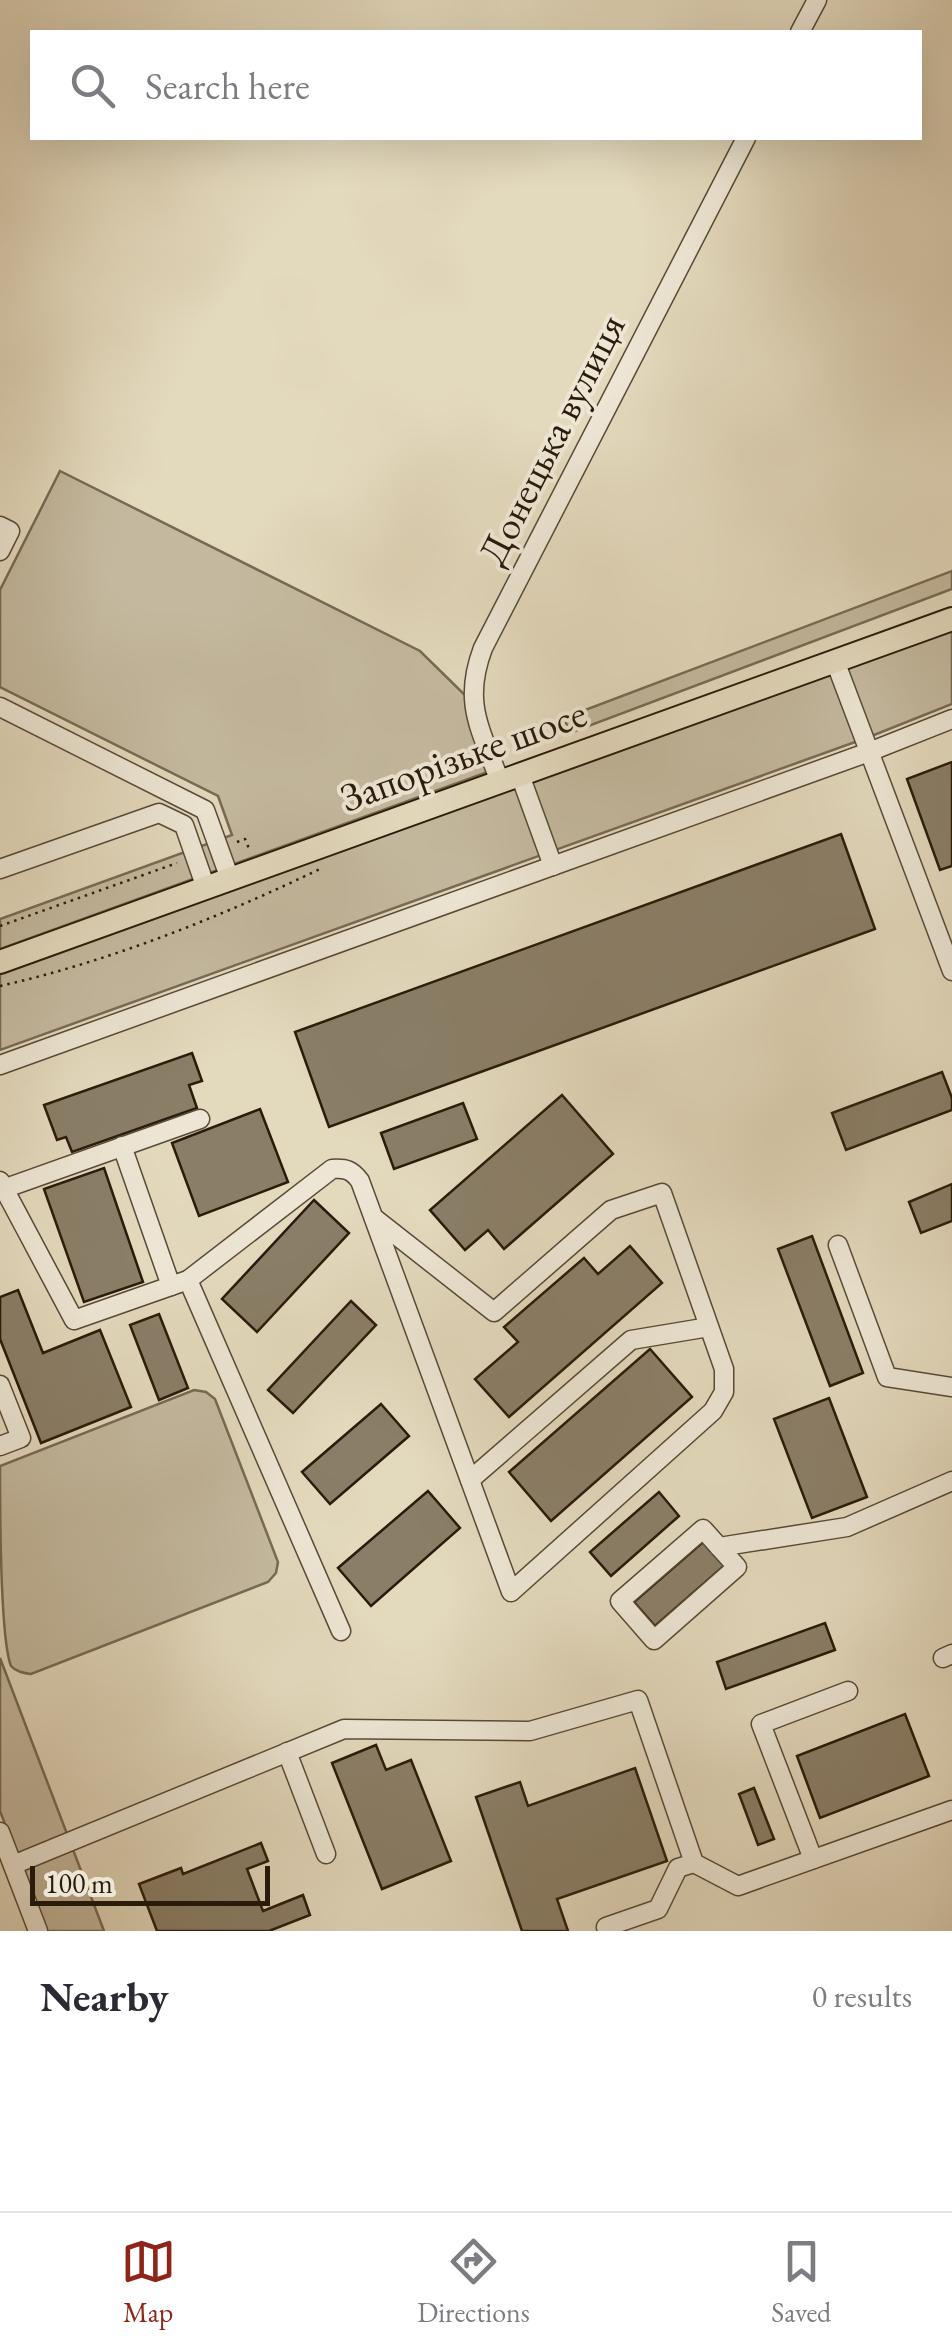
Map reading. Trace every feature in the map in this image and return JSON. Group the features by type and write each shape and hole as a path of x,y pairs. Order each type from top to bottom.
{"main road":[{"name":"Запорізьке шосе","path":"0,962 952,619"}],"street":[{"path":"801,30 817,0"},
{"name":"Донецька вулиця","path":"553,866 472,701 473,674 745,140"},
{"path":"0,526 10,531 0,551"},
{"path":"835,661 952,971"},
{"path":"0,708 205,810 230,879"},
{"path":"0,1065 870,752 952,719"},
{"path":"159,813 169,792"},
{"path":"0,869 159,813 184,825 206,888"},
{"path":"200,1119 1,1185 74,1320 180,1283 332,1169 354,1172 511,1592 712,1412 724,1392 724,1369 662,1193 611,1210 494,1312 373,1218"},
{"path":"122,1146 180,1283 340,1630"},
{"path":"838,1246 887,1376 952,1387"},
{"path":"470,1480 631,1340 709,1327"},
{"path":"0,1385 21,1438 0,1446"},
{"path":"719,1547 846,1526 952,1481"},
{"path":"703,1528 719,1547 737,1567 654,1640 620,1602 703,1528"},
{"path":"812,1860 761,1724 848,1691"},
{"path":"13,1865 344,1729 530,1732 638,1700 694,1863 738,1886 952,1810"},
{"path":"288,1752 326,1854"},
{"path":"0,1832 38,1931"},
{"path":"606,1927 658,1909 678,1868 694,1863"}],"path":[{"path":"0,926 180,862"},
{"path":"0,986 57,973 264,896"}],"shaded area":[{"path":"60,471 420,651 471,701 496,769 0,949 0,919 232,835 218,796 0,687 0,590"},
{"path":"952,571 952,589 570,733 564,718"},
{"path":"952,630 952,704 0,1050 0,974"},
{"path":"194,1390 215,1399 278,1562 276,1573 268,1582 31,1674 15,1670 7,1651 5,1628 0,1466"},
{"path":"0,1658 104,1931 46,1931 0,1811"}],"building":[{"path":"952,762 952,866 940,870 907,779"},
{"path":"841,834 875,929 329,1127 295,1032"},
{"path":"192,1053 202,1081 189,1085 197,1108 72,1152 66,1137 57,1140 44,1105"},
{"path":"942,1072 952,1098 952,1110 846,1150 832,1113"},
{"path":"562,1095 613,1154 504,1249 488,1230 465,1250 430,1210"},
{"path":"463,1103 477,1139 394,1169 381,1133"},
{"path":"260,1109 288,1182 199,1216 172,1143"},
{"path":"104,1168 143,1282 84,1302 44,1189"},
{"path":"952,1184 952,1221 921,1233 909,1202"},
{"path":"314,1200 349,1233 257,1332 222,1299"},
{"path":"812,1236 863,1373 830,1386 778,1249"},
{"path":"630,1246 662,1283 509,1417 475,1379 518,1342 504,1327 584,1258 598,1274"},
{"path":"18,1290 43,1353 100,1330 131,1407 41,1443 0,1339 0,1297"},
{"path":"351,1301 376,1325 293,1413 268,1390"},
{"path":"159,1314 188,1388 159,1400 130,1325"},
{"path":"650,1349 692,1397 551,1521 509,1472"},
{"path":"829,1398 867,1497 812,1518 774,1419"},
{"path":"381,1404 409,1436 330,1504 302,1472"},
{"path":"428,1491 460,1528 371,1606 338,1568"},
{"path":"659,1492 679,1516 611,1576 590,1552"},
{"path":"703,1542 724,1566 655,1626 634,1602"},
{"path":"825,1623 835,1650 726,1689 717,1662"},
{"path":"905,1714 929,1776 820,1818 797,1756"},
{"path":"376,1745 386,1770 411,1760 451,1861 382,1889 332,1763"},
{"path":"635,1768 667,1861 557,1899 568,1931 522,1931 476,1797 520,1782 528,1806"},
{"path":"754,1788 774,1839 758,1845 739,1794"},
{"path":"261,1843 268,1861 247,1869 263,1911 303,1895 310,1915 269,1931 157,1931 139,1884 181,1868 183,1874"}]}
